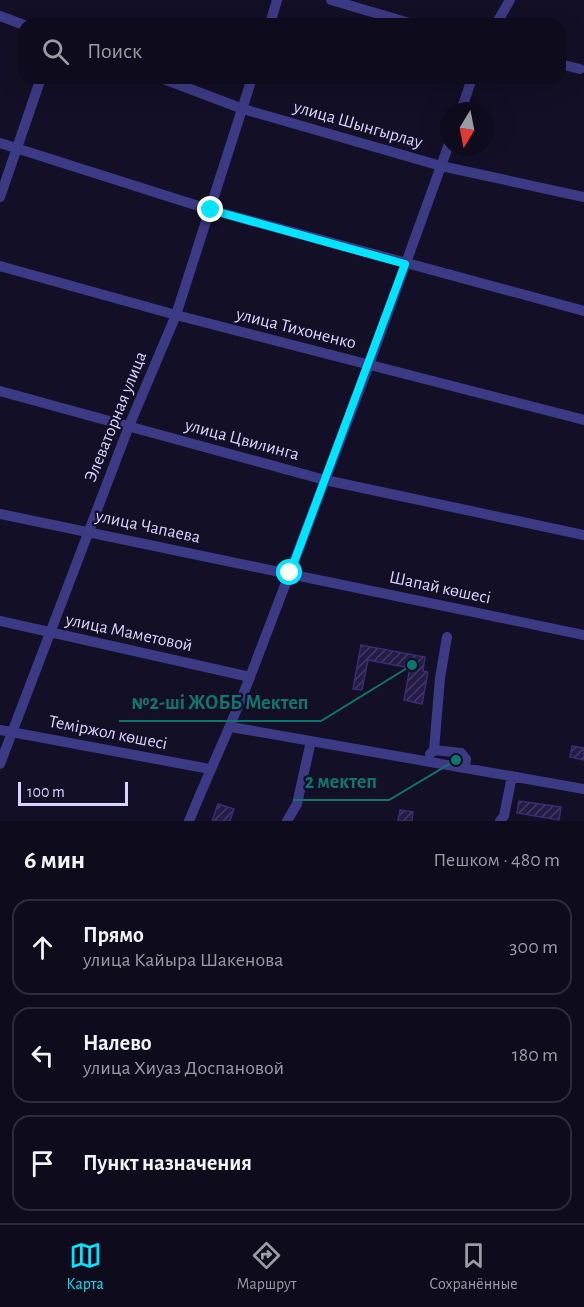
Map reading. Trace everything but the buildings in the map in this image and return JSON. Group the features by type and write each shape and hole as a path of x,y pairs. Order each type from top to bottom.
{"street":[{"path":"272,18 278,0"},
{"path":"331,0 392,18"},
{"path":"500,18 510,0"},
{"path":"0,16 18,23"},
{"path":"566,66 580,69"},
{"path":"0,197 39,84"},
{"name":"улица Шынгырлау","path":"177,84 243,109 441,166 584,196"},
{"name":"Элеваторная улица","path":"0,764 129,426 176,315 250,84"},
{"path":"464,102 470,84"},
{"path":"0,143 211,210 584,311"},
{"path":"189,821 210,769 231,727 369,365 445,156"},
{"name":"улица Тихоненко","path":"0,266 176,315 584,420"},
{"name":"улица Цвилинга","path":"0,391 325,480 584,535"},
{"name":"улица Чапаева","path":"0,514 290,573"},
{"name":"Шапай көшесі","path":"290,573 584,635"},
{"name":"улица Маметовой","path":"0,621 250,677"},
{"path":"425,761 434,750 440,678 447,637"},
{"path":"231,727 584,789"},
{"name":"Теміржол көшесі","path":"0,730 210,769"},
{"path":"287,821 297,804 311,741"},
{"path":"434,750 461,753 466,759 465,768"},
{"path":"500,821 504,816 512,776"}],"place":[{"name":"№2-ші ЖОББ Мектеп","path":"412,665"},
{"name":"2 мектеп","path":"456,760"}],"route":[{"path":"211,210 405,264 290,573"}]}
